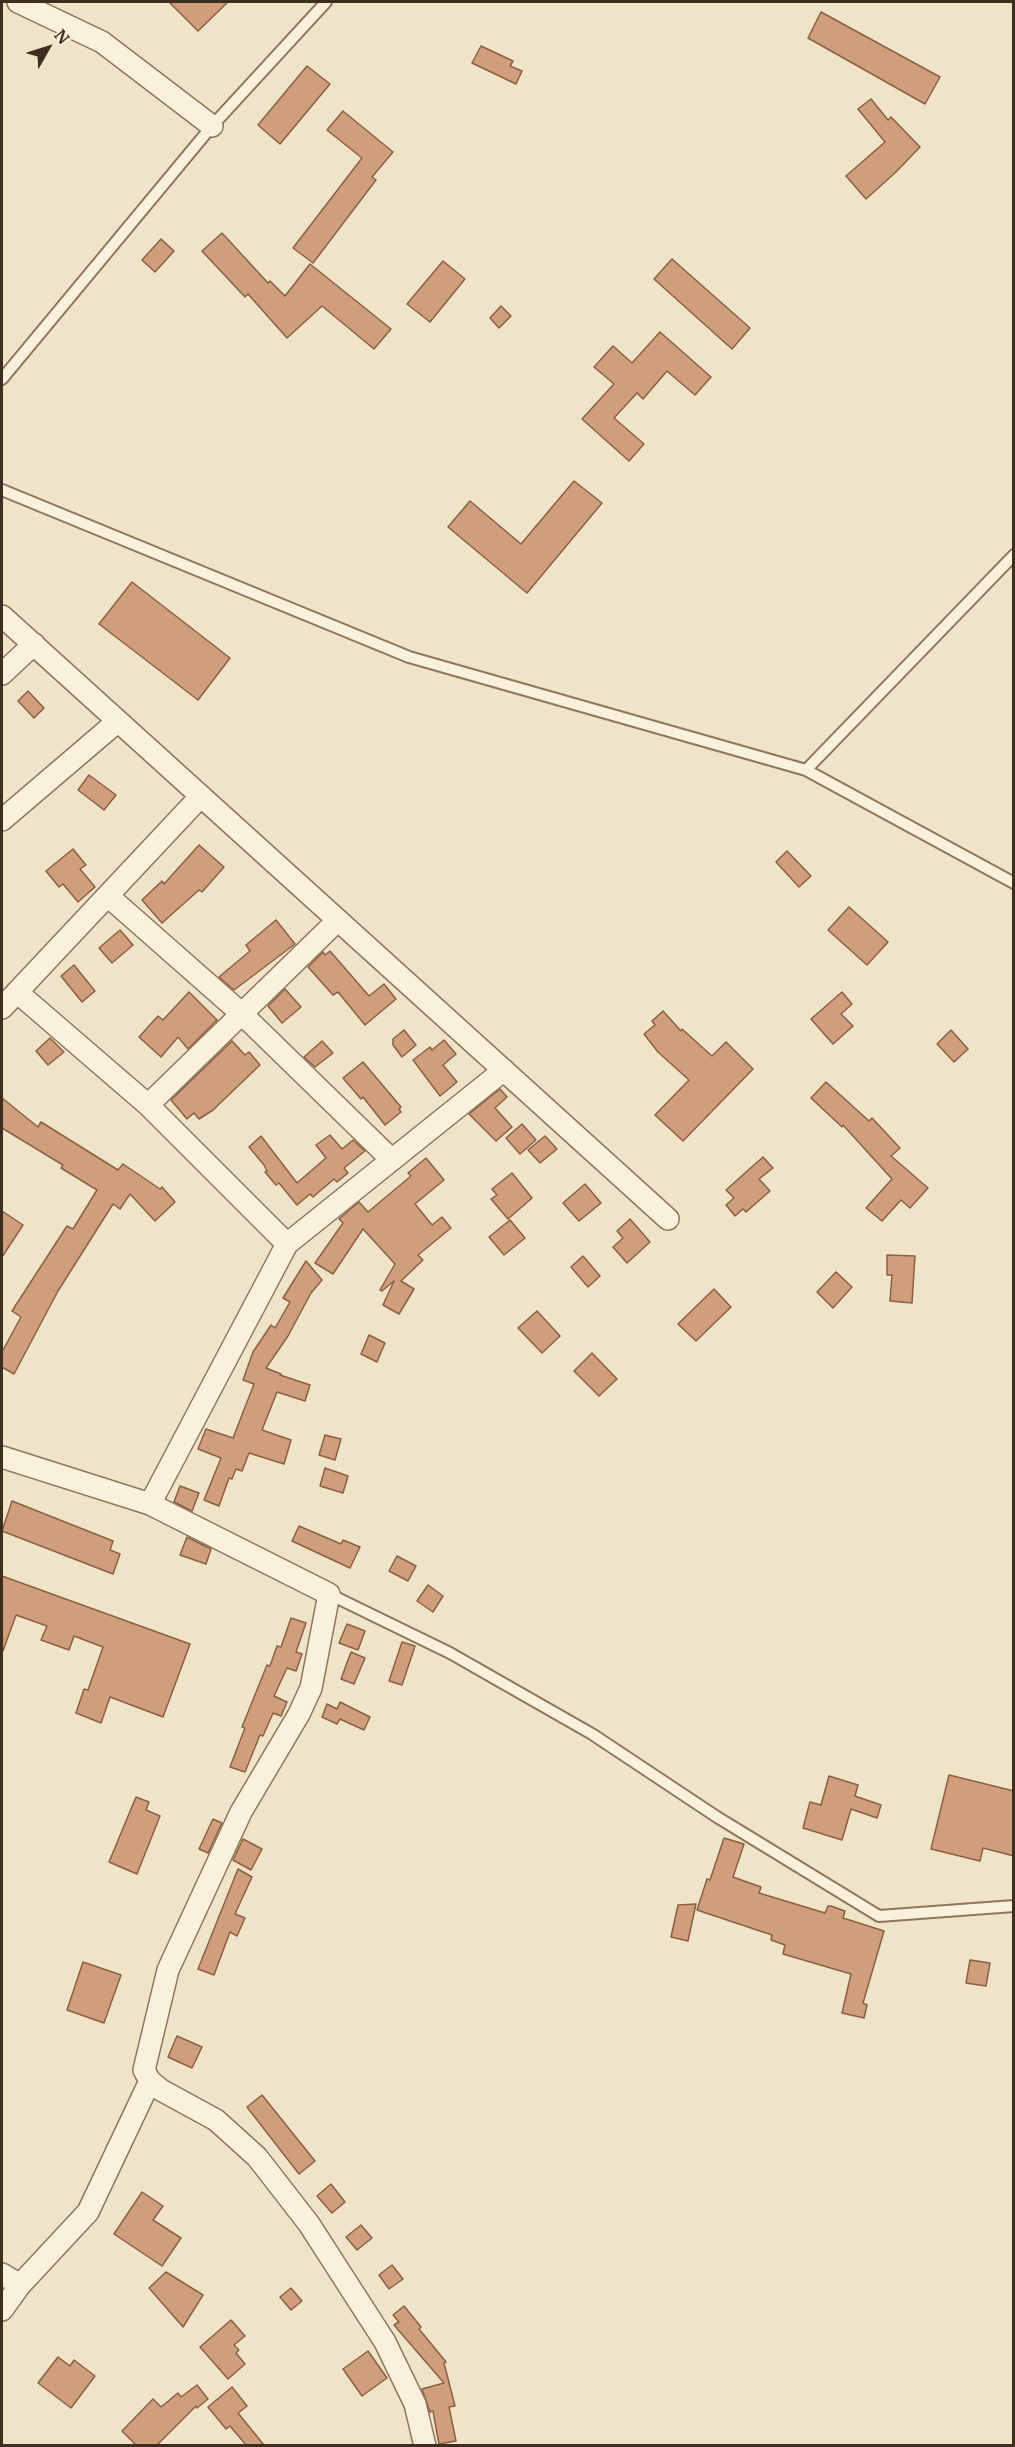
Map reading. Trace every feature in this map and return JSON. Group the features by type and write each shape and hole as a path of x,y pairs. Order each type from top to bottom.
{"street":[{"path":"18,2 102,42 212,126"},
{"path":"2,616 668,1219"},
{"path":"2,674 34,644"},
{"path":"2,820 118,721"},
{"path":"2,1008 201,796"},
{"path":"108,896 242,1014 392,1160"},
{"path":"148,1105 338,920"},
{"path":"17,992 148,1105 287,1244"},
{"path":"150,1504 287,1244 504,1070"},
{"path":"2,1457 150,1504 328,1594 311,1688 299,1714 241,1812 168,1970 144,2070 150,2081 161,2090 216,2120 256,2157 309,2224 385,2342 415,2404 425,2445"},
{"path":"2,2310 20,2285 88,2212 150,2081"},
{"path":"2,2274 20,2285"}],"lane":[{"path":"2,380 212,126 326,2"},
{"path":"2,490 409,657 806,770 1014,883"},
{"path":"806,770 1014,555"},
{"path":"328,1594 450,1653 592,1734 717,1817 879,1916 1014,1906"}],"building":[{"path":"169,2 228,2 198,31"},
{"path":"821,12 940,77 925,104 808,38"},
{"path":"481,46 513,61 510,66 522,71 516,84 472,63"},
{"path":"307,66 330,84 280,144 258,125"},
{"path":"871,99 888,120 891,117 920,147 866,199 846,176 885,142 858,109"},
{"path":"343,111 393,152 372,177 376,180 313,263 293,248 362,158 327,130"},
{"path":"222,233 268,283 270,281 285,296 310,264 391,329 374,349 322,306 287,338 248,294 245,297 202,251"},
{"path":"161,239 174,251 155,272 142,260"},
{"path":"672,259 750,328 732,349 654,279"},
{"path":"443,261 465,279 430,322 407,304"},
{"path":"501,306 511,316 499,328 490,318"},
{"path":"660,332 711,377 695,395 667,371 643,399 637,393 614,418 644,444 629,461 582,419 614,384 594,367 613,346 632,363"},
{"path":"574,481 602,503 527,593 448,527 470,501 521,544"},
{"path":"132,582 230,658 198,700 99,624"},
{"path":"28,691 44,708 34,718 18,701"},
{"path":"89,775 116,795 104,810 78,790"},
{"path":"199,845 224,867 202,892 199,890 162,923 142,900 162,881 164,884"},
{"path":"73,849 86,865 80,869 95,887 78,902 63,884 59,887 46,871"},
{"path":"787,851 811,876 799,887 776,862"},
{"path":"849,907 888,942 867,965 828,930"},
{"path":"276,920 295,944 234,990 219,977 250,951 246,945"},
{"path":"120,930 133,945 112,963 99,948"},
{"path":"330,951 369,996 384,984 396,999 365,1025 338,992 333,995 308,967 323,952 325,955"},
{"path":"74,965 95,991 82,1002 61,976"},
{"path":"285,989 301,1007 282,1023 268,1006"},
{"path":"189,992 217,1020 188,1049 178,1037 161,1057 139,1037 158,1016 163,1020"},
{"path":"842,992 852,1004 841,1014 853,1026 833,1044 811,1019"},
{"path":"663,1011 681,1031 682,1029 712,1056 726,1042 753,1069 683,1141 655,1115 689,1080 658,1052 644,1034 655,1025 652,1021"},
{"path":"404,1030 416,1045 402,1057 393,1045 393,1039"},
{"path":"951,1030 968,1049 954,1062 937,1044"},
{"path":"50,1038 64,1052 48,1065 36,1051"},
{"path":"444,1040 456,1054 443,1065 457,1082 440,1096 413,1060 430,1047 432,1050"},
{"path":"232,1041 245,1055 249,1052 260,1065 213,1110 199,1119 194,1113 187,1119 171,1100"},
{"path":"322,1041 333,1053 315,1067 304,1057"},
{"path":"363,1062 401,1107 399,1109 401,1112 385,1125 363,1097 361,1099 343,1078"},
{"path":"826,1082 869,1121 872,1118 900,1148 891,1156 928,1188 910,1208 901,1200 882,1221 866,1208 892,1179 843,1125 842,1127 811,1098"},
{"path":"500,1089 507,1097 495,1108 512,1127 496,1141 469,1114"},
{"path":"2,1098 38,1127 41,1122 118,1170 123,1164 160,1189 162,1187 175,1202 155,1221 130,1194 120,1209 113,1204 58,1291 14,1374 2,1367 2,1352 21,1317 12,1311 67,1226 73,1229 97,1190 61,1168 63,1165 2,1128"},
{"path":"522,1124 536,1140 520,1154 506,1138"},
{"path":"330,1135 342,1149 353,1140 365,1151 344,1168 348,1173 337,1182 334,1179 313,1197 310,1194 297,1205 279,1183 276,1185 265,1172 267,1171 264,1165 249,1147 261,1136 297,1183 326,1158 316,1145"},
{"path":"545,1136 557,1149 540,1163 528,1150"},
{"path":"763,1157 773,1168 759,1179 770,1191 746,1212 743,1209 735,1216 726,1205 734,1198 726,1190"},
{"path":"426,1158 444,1180 415,1204 432,1225 442,1217 451,1228 418,1255 423,1260 401,1281 414,1289 399,1314 383,1305 394,1281 382,1291 380,1290 395,1264 363,1229 333,1274 315,1263 343,1223 339,1219 359,1202 368,1212 411,1176 408,1173"},
{"path":"512,1173 532,1198 508,1219 491,1199 497,1195 492,1189"},
{"path":"585,1184 601,1203 579,1221 563,1203"},
{"path":"2,1211 23,1225 2,1257"},
{"path":"630,1219 650,1242 627,1263 613,1247 623,1238 617,1231"},
{"path":"510,1220 525,1238 504,1255 489,1237"},
{"path":"887,1255 915,1256 912,1303 890,1301 892,1275 887,1275"},
{"path":"583,1256 600,1276 588,1287 571,1267"},
{"path":"306,1261 322,1280 311,1293 288,1336 266,1368 310,1385 305,1401 277,1392 262,1430 291,1440 284,1464 249,1453 242,1471 236,1469 232,1479 229,1478 219,1506 204,1500 221,1458 198,1449 206,1429 233,1438 254,1384 243,1380 253,1352 271,1325 275,1328 290,1302 283,1298"},
{"path":"836,1272 852,1287 833,1308 817,1292"},
{"path":"714,1289 731,1307 696,1341 678,1324"},
{"path":"537,1311 560,1336 542,1353 518,1328"},
{"path":"369,1335 385,1343 377,1362 361,1354"},
{"path":"592,1353 617,1379 599,1396 574,1371"},
{"path":"325,1435 341,1439 335,1460 319,1455"},
{"path":"325,1468 348,1476 343,1493 320,1486"},
{"path":"180,1486 199,1493 192,1511 174,1502"},
{"path":"12,1501 113,1541 110,1550 120,1554 113,1574 2,1531"},
{"path":"299,1526 341,1544 343,1540 360,1547 350,1568 292,1541"},
{"path":"187,1537 211,1549 206,1564 180,1555"},
{"path":"397,1556 416,1566 408,1581 389,1571"},
{"path":"2,1576 190,1644 163,1717 110,1697 101,1723 76,1713 84,1689 88,1690 103,1647 74,1636 69,1650 41,1640 47,1626 16,1615 3,1651"},
{"path":"428,1585 443,1596 433,1612 417,1601"},
{"path":"291,1618 306,1623 296,1652 302,1654 296,1671 287,1668 274,1696 287,1702 281,1716 273,1713 263,1736 260,1735 245,1772 230,1767 245,1728 242,1727 267,1665 270,1666 277,1646 281,1647"},
{"path":"347,1624 365,1631 358,1650 339,1643"},
{"path":"402,1642 415,1646 402,1685 389,1681"},
{"path":"351,1652 365,1658 354,1684 341,1679"},
{"path":"340,1702 370,1717 364,1730 340,1719 337,1724 322,1717 327,1704 337,1709"},
{"path":"949,1775 1014,1791 1014,1856 983,1848 980,1861 931,1849"},
{"path":"829,1776 858,1785 855,1796 881,1805 877,1818 851,1809 842,1840 803,1828 810,1802 821,1805"},
{"path":"136,1797 149,1802 146,1810 160,1816 137,1874 109,1862"},
{"path":"213,1819 222,1823 208,1853 199,1849"},
{"path":"724,1838 744,1844 733,1877 761,1887 759,1893 825,1913 828,1906 831,1906 845,1911 843,1918 884,1931 863,2003 867,2005 864,2018 842,2013 851,1974 783,1954 785,1945 771,1940 772,1935 697,1910"},
{"path":"243,1839 262,1849 251,1870 233,1860"},
{"path":"238,1869 252,1877 235,1914 245,1918 237,1936 230,1932 214,1975 198,1969"},
{"path":"696,1904 688,1941 671,1937 678,1905"},
{"path":"970,1960 990,1963 986,1986 966,1983"},
{"path":"83,1962 121,1975 104,2023 67,2010"},
{"path":"177,2036 202,2047 192,2068 168,2057"},
{"path":"262,2095 315,2161 299,2174 247,2107"},
{"path":"331,2184 345,2202 332,2213 317,2196"},
{"path":"142,2192 163,2206 153,2220 181,2238 162,2266 114,2234"},
{"path":"361,2225 372,2238 357,2250 346,2237"},
{"path":"392,2265 403,2279 389,2289 379,2275"},
{"path":"166,2272 203,2295 183,2327 149,2288"},
{"path":"291,2288 302,2301 291,2310 280,2297"},
{"path":"404,2306 421,2327 419,2329 446,2362 444,2363 455,2406 449,2407 456,2441 439,2444 433,2411 430,2412 422,2389 444,2383 394,2325 399,2322 393,2315"},
{"path":"231,2320 245,2336 234,2345 239,2350 236,2353 245,2364 228,2379 200,2347"},
{"path":"368,2351 387,2378 362,2396 343,2369"},
{"path":"58,2357 70,2366 74,2360 95,2376 71,2408 38,2383"},
{"path":"197,2385 208,2399 197,2408 196,2406 157,2445 136,2445 122,2431 153,2399 161,2407 178,2393 181,2397"},
{"path":"232,2387 247,2406 238,2413 264,2445 246,2445 230,2426 226,2429 208,2407"}]}
